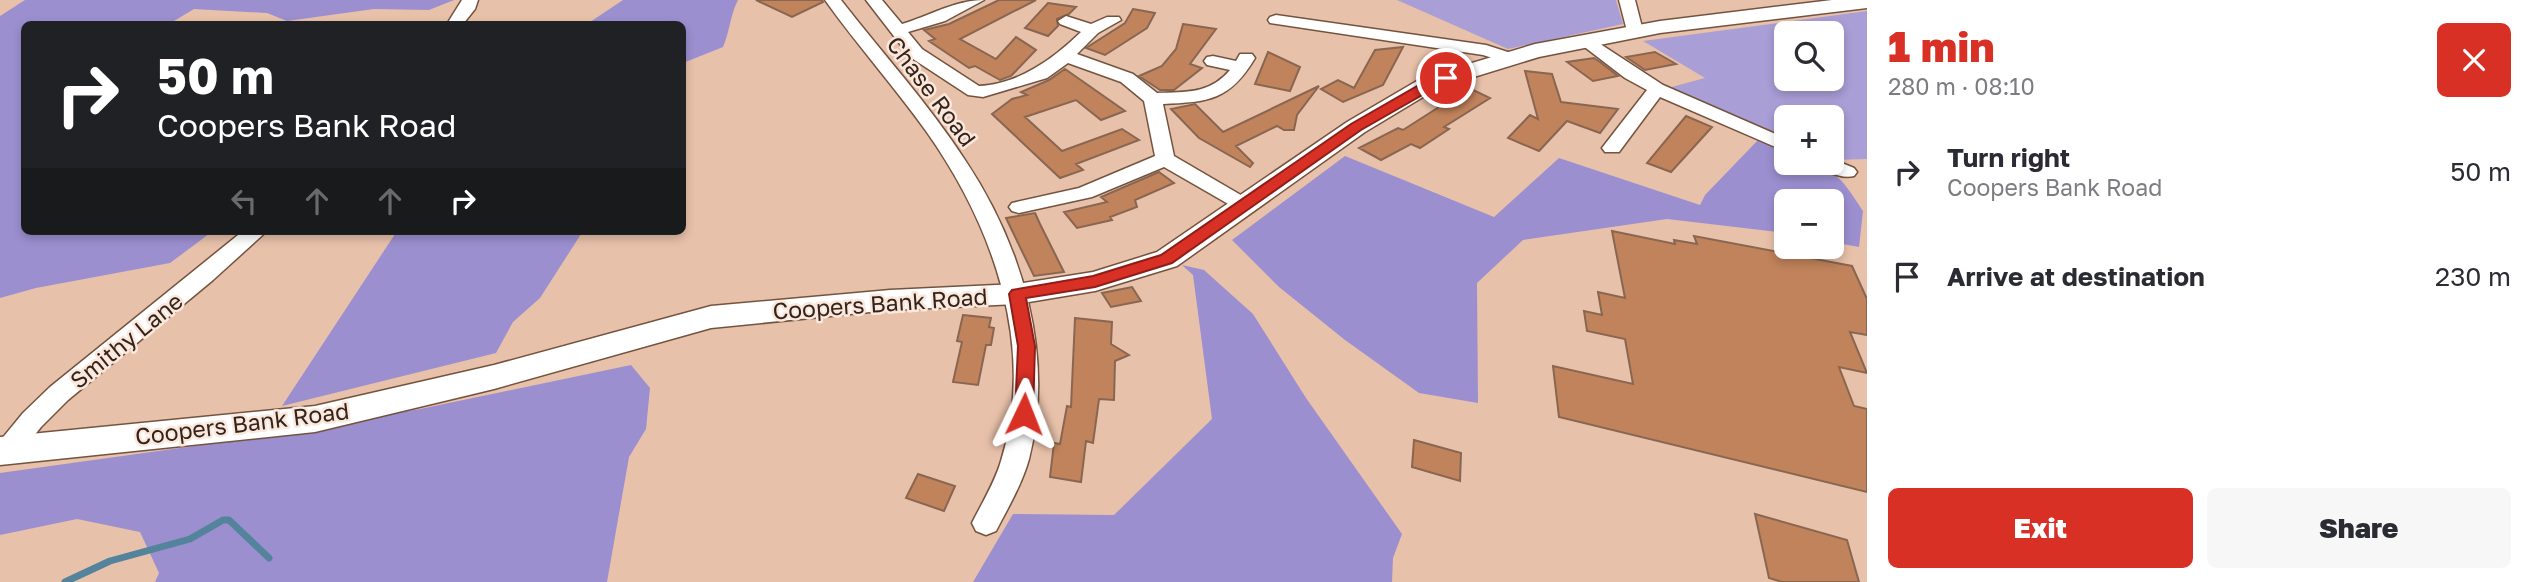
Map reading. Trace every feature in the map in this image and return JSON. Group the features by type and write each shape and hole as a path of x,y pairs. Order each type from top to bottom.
{"street":[{"path":"457,21 470,0"},
{"name":"Chase Road","path":"833,0 955,159 984,213 1017,294 1027,346 1024,414 1015,460 986,523"},
{"path":"874,0 916,52 974,91 983,92 1041,74 1066,56 1092,30 1113,20"},
{"path":"899,30 939,19 976,0 993,7"},
{"path":"1627,0 1635,31"},
{"name":"Coopers Bank Road","path":"4,450 315,419 494,377 711,317 890,300 1017,294 1095,281 1167,259 1356,127 1430,83 1507,58 1635,31 1867,2"},
{"path":"1276,20 1486,50 1507,58"},
{"path":"1066,21 1092,30"},
{"path":"1588,41 1631,74 1657,89 1774,140"},
{"path":"1066,56 1127,78 1153,99 1165,159 1244,205"},
{"path":"1153,99 1207,95 1226,88 1243,62 1213,61"},
{"path":"1612,148 1657,89"},
{"path":"1019,207 1085,193 1165,159"},
{"name":"Smithy Lane","path":"4,450 54,398 198,282 251,235"}],"shaded area":[{"path":"25,0 454,0 429,10 374,9 287,21 267,13 194,9 174,21 21,21 21,235 208,235 170,263 36,288 0,298 0,16"},
{"path":"623,0 738,0 723,47 686,62 686,21 592,21"},
{"path":"1397,0 1616,0 1623,24 1508,49"},
{"path":"1867,11 1867,159 1844,160 1844,105 1774,105 1774,135 1668,88 1705,78 1643,41 1774,23 1774,91 1844,91 1844,21 1792,21"},
{"path":"1760,138 1774,145 1774,175 1835,175 1841,180 1863,211 1859,247 1844,244 1844,189 1774,189 1774,231 1667,219 1523,240 1477,283 1478,403 1419,393 1345,340 1279,287 1232,240 1345,156 1494,217 1559,158 1700,205 1705,195"},
{"path":"394,235 580,235 540,298 513,322 496,353 282,406"},
{"path":"1182,265 1204,270 1253,314 1306,398 1402,534 1393,558 1392,582 973,582 1013,514 1114,515 1212,419 1193,275"},
{"path":"631,365 650,388 646,429 629,457 607,582 155,582 159,573 140,532 77,519 0,535 0,473 216,443 420,409"}],"building":[{"path":"756,0 822,0 823,2 792,17"},
{"path":"999,0 1036,0 960,39 996,59 1016,37 1036,50 1011,76 1000,80 975,66 969,68 929,41 935,39 924,30 949,24"},
{"path":"1048,3 1076,7 1069,14 1057,19 1058,26 1048,36 1025,28"},
{"path":"1133,9 1155,13 1147,28 1105,55 1086,48 1125,23"},
{"path":"1183,24 1216,29 1190,64 1202,68 1174,90 1160,90 1139,76 1162,66 1176,49"},
{"path":"1403,47 1383,85 1343,102 1321,89 1338,80 1354,88 1375,50"},
{"path":"1268,52 1300,67 1290,91 1255,84"},
{"path":"1655,52 1676,64 1645,70 1626,57"},
{"path":"1594,58 1618,76 1593,81 1567,62"},
{"path":"1065,69 1125,111 1101,120 1076,100 1025,117 1062,151 1122,129 1139,140 1076,164 1083,170 1060,178 992,114 1012,99 1027,95 1021,92 1049,80"},
{"path":"1525,71 1552,74 1561,102 1618,109 1600,133 1567,121 1539,151 1508,138 1530,115 1538,119"},
{"path":"1319,86 1297,115 1294,130 1284,130 1277,126 1236,146 1253,163 1250,167 1199,138 1171,109 1195,104 1223,132"},
{"path":"1469,88 1490,98 1444,127 1449,129 1420,148 1411,144 1381,160 1359,148 1398,128 1403,130"},
{"path":"1686,116 1712,127 1671,172 1647,163"},
{"path":"1159,172 1174,183 1135,200 1137,207 1110,217 1112,220 1077,228 1064,212 1107,202 1101,197"},
{"path":"1035,213 1064,272 1034,276 1006,218"},
{"path":"1612,231 1675,244 1674,240 1697,244 1694,236 1774,251 1774,259 1815,259 1852,266 1867,299 1867,335 1850,332 1867,373 1839,367 1854,406 1867,409 1867,492 1559,417 1553,366 1633,384 1625,339 1587,331 1584,311 1602,315 1598,292 1625,298"},
{"path":"1132,287 1141,301 1111,307 1102,293"},
{"path":"963,315 991,318 989,327 994,328 991,345 986,345 978,385 953,382 962,342 957,341"},
{"path":"1075,318 1112,322 1111,344 1129,355 1115,361 1114,400 1099,399 1093,443 1086,441 1081,482 1050,477 1054,443 1060,444 1067,406 1071,407"},
{"path":"1414,440 1461,453 1460,481 1412,467"},
{"path":"918,474 955,486 944,511 906,498"},
{"path":"1755,514 1847,540 1859,582 1782,582 1769,578"}],"waterway":[{"path":"65,582 110,561 190,539 223,520 229,520 269,558"}],"route":[{"path":"1024,414 1027,346 1017,294 1095,281 1167,259 1356,127 1430,83 1446,78"}]}
